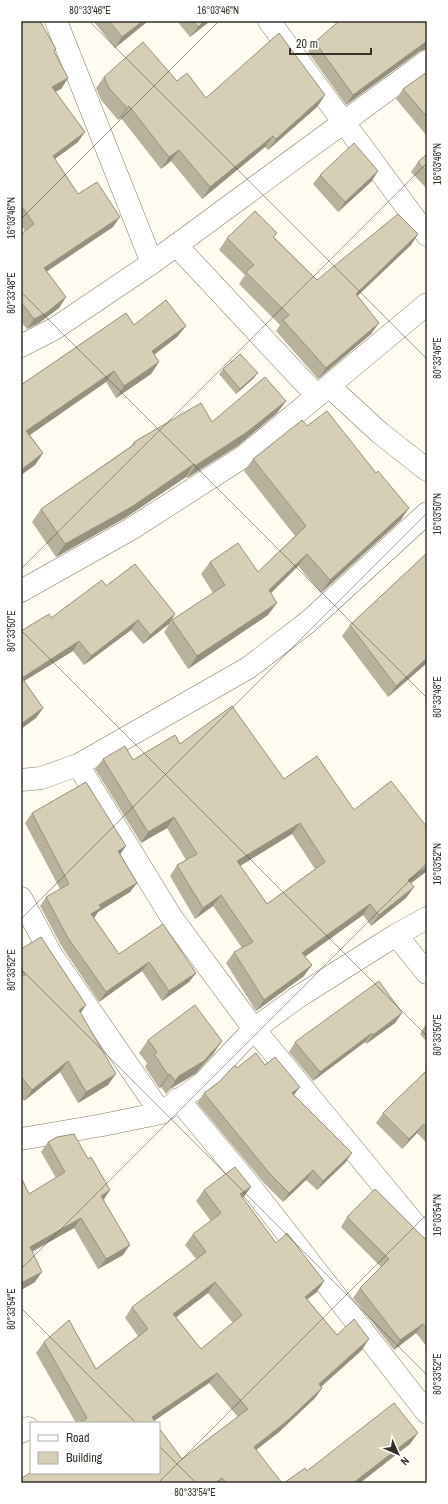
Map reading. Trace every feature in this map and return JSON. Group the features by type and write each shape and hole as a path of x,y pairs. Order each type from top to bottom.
{"street":[{"path":"56,21 152,263"},
{"path":"269,21 427,235"},
{"path":"21,346 54,329 152,263 427,62"},
{"path":"176,245 323,391 427,470"},
{"path":"21,591 131,529 246,455 427,304"},
{"path":"21,780 41,778 78,765 248,668 308,622 427,513"},
{"path":"78,765 172,918 254,1029 427,1239"},
{"path":"21,898 51,954 161,1113"},
{"path":"21,1139 103,1125 161,1113 178,1099 203,1083 254,1029 298,997 396,935 427,918"},
{"path":"396,935 427,973"},
{"path":"178,1099 251,1187 427,1412"}],"building":[{"path":"21,21 40,21 56,49 54,51 68,78 52,87 85,132 53,156 78,194 97,182 120,217 44,268 66,297 46,313 34,319 21,302 21,234 34,224 21,205"},
{"path":"109,21 143,21 122,37"},
{"path":"193,21 204,21 198,27"},
{"path":"339,21 427,21 427,41 353,95 315,42"},
{"path":"279,33 325,95 276,139 273,136 210,187 179,150 169,157 129,106 127,108 109,88 104,77 143,42 177,81 187,73 206,98"},
{"path":"427,72 427,117 403,89"},
{"path":"354,143 378,171 345,202 320,175"},
{"path":"427,154 427,172 418,162"},
{"path":"255,211 277,233 273,237 317,280 398,214 418,234 356,294 379,323 326,368 283,320 289,315 246,272 254,265 227,238"},
{"path":"166,300 186,326 152,351 159,362 124,386 114,371 26,431 43,453 21,470 21,385 126,313 134,325"},
{"path":"240,354 258,373 240,389 223,369"},
{"path":"265,377 286,401 247,432 195,466 194,464 133,506 65,544 41,509 135,444 134,442 201,403 212,422"},
{"path":"327,411 376,473 378,471 409,508 330,580 307,554 269,590 277,603 197,656 172,620 225,585 210,562 238,543 258,572 306,526 253,459 302,420 307,426"},
{"path":"427,553 427,658 396,686 350,625"},
{"path":"135,564 175,614 150,635 138,620 91,656 79,641 22,678 43,708 21,724 21,631 49,614 51,618 102,580 106,586"},
{"path":"232,706 284,779 317,756 354,810 391,781 427,827 427,866 408,880 414,887 379,915 370,904 302,953 312,965 264,1000 234,952 253,942 221,895 203,908 177,865 197,854 174,817 148,832 103,759 125,746 133,760 175,735 180,744","holes":["300,823 325,862 267,904 237,861"]},
{"path":"86,782 126,846 118,851 137,883 99,905 101,908 91,914 119,954 163,924 196,973 169,991 149,962 106,992 68,938 46,897 69,884 32,813"},
{"path":"41,937 86,1005 79,1010 116,1074 86,1092 68,1061 32,1090 21,1077 21,977 25,975 21,968 21,949"},
{"path":"379,981 402,1013 373,1035 372,1033 320,1072 295,1042"},
{"path":"195,1005 222,1041 204,1061 179,1076 175,1081 170,1074 168,1075 154,1054 157,1052 148,1040"},
{"path":"256,1053 265,1065 275,1057 300,1087 292,1093 352,1153 323,1181 313,1170 289,1193 270,1174 204,1093 218,1083 235,1065 237,1068"},
{"path":"427,1070 427,1126 424,1124 409,1139 383,1113"},
{"path":"74,1134 88,1159 91,1157 110,1190 101,1196 130,1245 106,1259 81,1218 30,1247 42,1272 21,1283 21,1177 29,1194 65,1172 48,1142 57,1137"},
{"path":"235,1167 251,1187 240,1194 276,1243 287,1233 324,1281 305,1297 337,1335 354,1319 369,1339 319,1384 322,1388 287,1421 254,1447 282,1483 226,1483 222,1478 215,1483 21,1483 21,1479 30,1473 30,1474 160,1474 160,1429 182,1459 248,1409 217,1373 152,1417 155,1422 81,1422 87,1418 44,1342 69,1320 96,1369 148,1329 132,1307 206,1252 193,1234 221,1213 204,1190","holes":["215,1282 242,1315 201,1349 173,1314"]},
{"path":"375,1189 427,1240 427,1329 423,1324 400,1340 360,1288 389,1259 347,1217"},
{"path":"394,1403 418,1433 353,1483 284,1483 305,1468 307,1471"}]}
